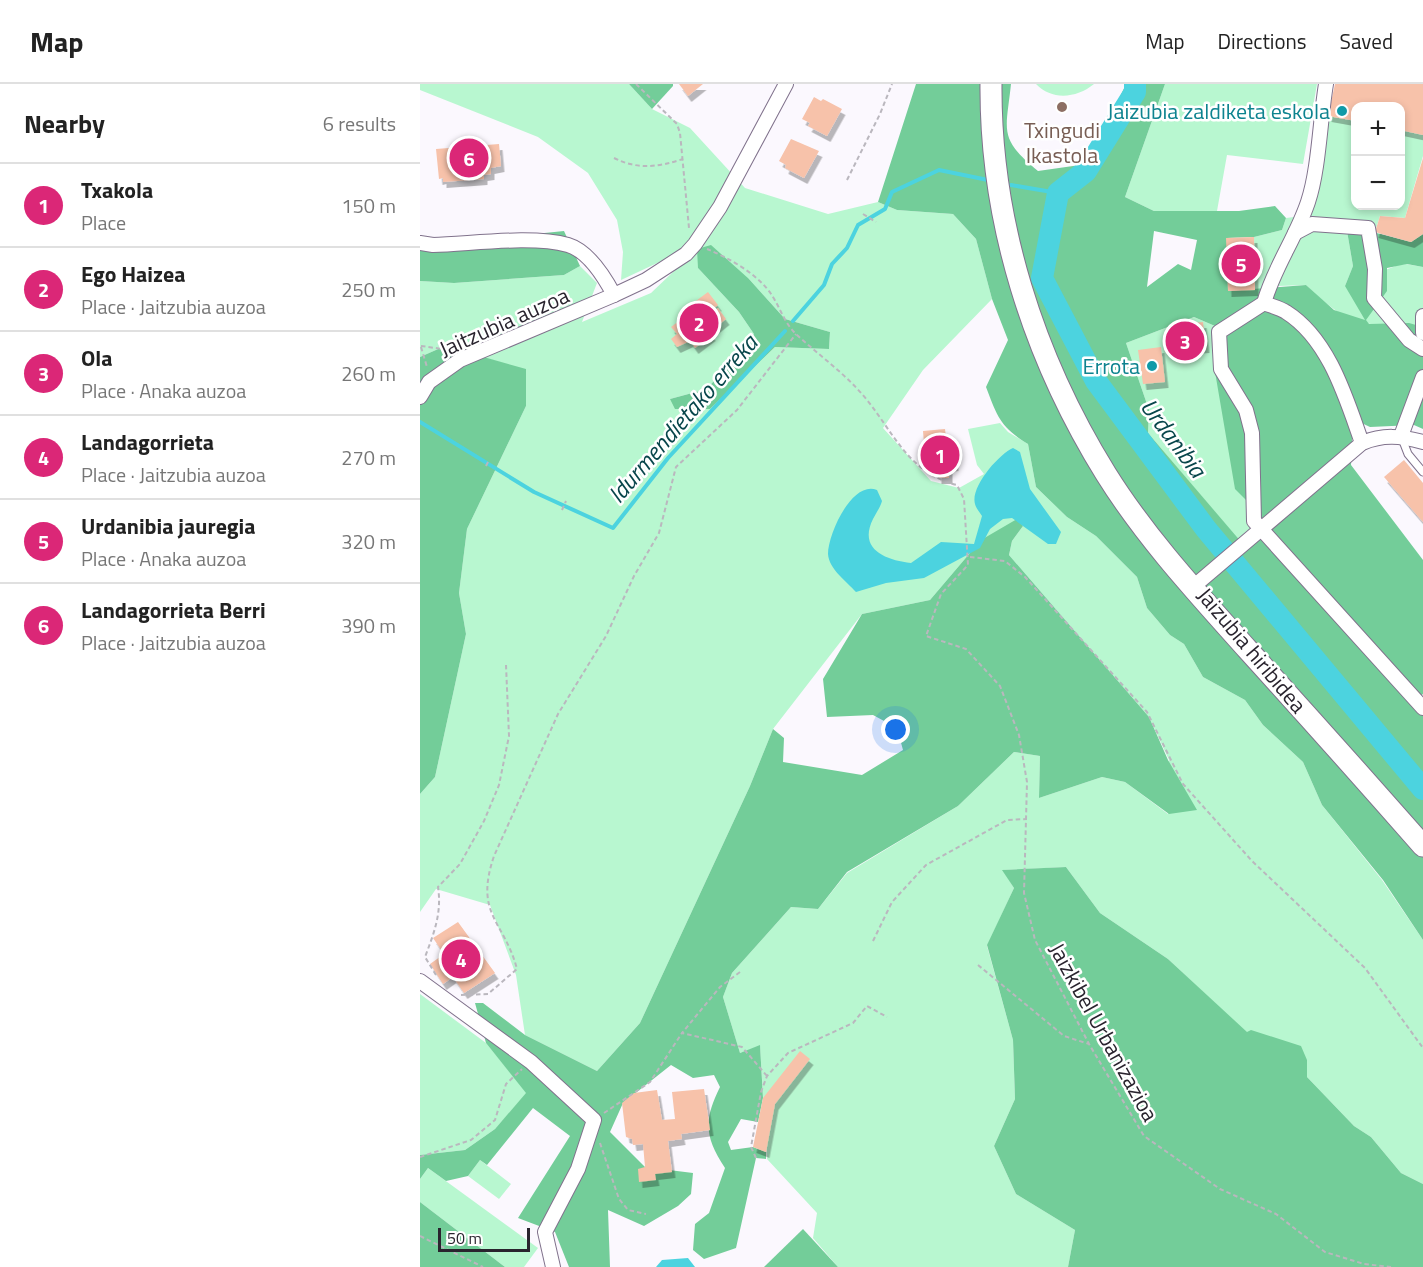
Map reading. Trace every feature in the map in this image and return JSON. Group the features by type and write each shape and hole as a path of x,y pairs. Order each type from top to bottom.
{"main road":[{"path":"991,84 993,137 1006,230 1024,298 1047,360 1068,406 1107,475 1130,508 1193,587"},
{"name":"Jaizubia hiribidea","path":"1193,587 1423,846"}],"street":[{"name":"Jaitzubia auzoa","path":"420,397 429,382 460,360 646,280 695,244 726,197 786,84"},
{"path":"1326,84 1308,200 1295,233 1277,264 1264,303 1219,332 1221,369 1246,410 1252,433 1254,521 1423,708"},
{"path":"1295,233 1312,224 1368,228 1375,269 1374,298 1409,340 1423,349"},
{"name":"Jaitzubia auzoa","path":"420,243 433,245 537,241 570,246 600,270 614,295"},
{"path":"1264,303 1286,312 1317,342 1345,395 1362,443"},
{"path":"1423,316 1423,333"},
{"path":"1401,436 1422,383"},
{"name":"Jaizubia hiribidea","path":"1193,587 1362,443 1381,436 1401,436 1423,442"},
{"path":"420,981 531,1062 594,1120 578,1169 545,1232 553,1267"}],"lane":[{"path":"1401,436 1408,454 1423,472"}],"path":[{"path":"636,84 677,124 683,159 689,230 695,244 747,271 771,294 784,321 796,334 843,372 868,401 895,442 932,477 957,485 964,499 970,557 1005,561 1025,577 1147,712 1183,784 1252,861 1365,968 1423,1048"},
{"path":"847,180 880,114 892,84"},
{"path":"614,158 623,163 658,167 683,159"},
{"path":"863,214 876,222"},
{"path":"459,995 488,994 517,969 488,904 486,878 558,714 606,636 634,576 660,533 667,495 676,467 737,410 796,334"},
{"path":"429,382 427,362 421,345 449,349 460,360"},
{"path":"486,466 488,462"},
{"path":"562,510 566,501"},
{"name":"Jaizkibel Urbanizazioa","path":"970,557 968,565 941,594 926,636 966,649 1000,686 1019,735 1027,782 1024,893 1035,940 1089,1044 1144,1136 1220,1189 1276,1214 1325,1252 1364,1264 1391,1267"},
{"path":"441,984 425,957 438,926 440,902 438,887 460,864 484,821 499,785 509,736 506,665"},
{"path":"873,941 892,902 926,865 1007,820 1027,819"},
{"path":"978,964 1064,1036 1089,1044"},
{"path":"646,1214 628,1210 619,1200 594,1120 650,1082 682,1033 720,987 740,972"},
{"path":"756,1158 751,1147 761,1092 767,1076 788,1053 853,1023 867,1006 887,1017"},
{"path":"682,1033 742,1047 767,1076"},
{"path":"420,1158 471,1140 495,1120 506,1084 531,1062"},
{"path":"420,1236 483,1267"}],"green space":[{"path":"420,84 629,84 652,109 690,128 745,188 828,214 878,202 897,210 953,214 976,239 992,299 923,370 883,428 931,481 959,488 984,474 977,465 968,429 1000,423 1008,432 1028,444 1036,487 1067,517 1096,536 1137,577 1147,608 1170,635 1184,644 1203,677 1245,700 1263,725 1303,762 1322,805 1382,880 1423,940 1423,1184 1401,1173 1371,1137 1354,1126 1307,1077 1307,1060 1247,1033 1168,959 1100,913 1066,867 1003,870 1014,888 987,946 1013,1040 1015,1099 994,1146 1016,1194 1075,1230 1068,1267 838,1267 813,1238 817,1213 767,1159 760,1046 740,1053 723,997 732,973 791,907 818,909 847,873 958,806 1014,752 1040,756 1039,798 1102,777 1125,782 1168,814 1169,760 1149,717 1009,555 1012,541 1023,526 981,540 930,600 862,614 773,729 750,786 640,1023 597,1071 525,1035 516,975 490,905 436,889 420,912 420,794 435,777 466,634 459,593 467,529 526,406 526,370 445,346 420,357 420,281 454,283 564,275 580,266 597,283 582,322 651,293 696,250 668,258 621,280 623,252 617,220 588,173 538,137 420,90","holes":["698,268 749,279 785,319 830,332 829,349 775,347 710,409 670,399 707,389 754,334 739,312"]},
{"path":"629,84 673,84 673,86 652,109"},
{"path":"916,84 1011,84 1007,113 1008,133 1016,150 1038,171 1080,165 1101,137 1126,84 1165,84 1125,197 1154,211 1239,211 1275,206 1286,218 1282,230 1254,237 1227,238 1228,291 1306,285 1334,310 1365,320 1345,286 1353,266 1346,225 1411,242 1423,234 1423,267 1407,264 1387,268 1387,291 1366,320 1369,324 1409,323 1423,327 1423,429 1414,425 1370,427 1353,419 1351,465 1423,560 1423,694 1415,701 1423,715 1423,940 1383,880 1322,805 1303,762 1263,725 1245,700 1203,677 1184,644 1170,635 1147,608 1137,577 1096,536 1067,517 1036,487 1028,444 1005,426 993,406 986,387 1008,340 992,299 976,239 953,214 897,210 878,202","holes":["1154,231 1197,240 1191,270 1178,264 1147,287","1194,317 1215,326 1214,366 1235,489 1252,506 1260,529 1242,543 1148,433 1149,410 1126,343"]},
{"path":"1036,84 1094,84 1080,92 1065,96 1049,93"},
{"path":"1165,84 1317,84 1303,164 1227,155 1217,211 1154,211 1125,197"},
{"path":"1328,116 1351,120 1351,210 1405,210 1405,131 1423,135 1423,156 1405,218 1380,216 1375,232 1346,225 1353,266 1345,286 1398,265 1423,267 1423,327 1403,324 1371,324 1352,319 1328,304 1306,285 1255,290 1254,237 1282,230 1286,218 1310,215"},
{"path":"564,231 580,266 564,275 454,283 420,281 420,246"},
{"path":"711,245 749,279 785,319 830,332 829,349 775,347 710,409 675,409 670,399 707,389 754,334 739,312 698,268 697,249"},
{"path":"1194,317 1215,326 1214,366 1260,529 1242,544 1148,433 1149,410 1126,343"},
{"path":"445,346 526,369 526,406 467,529 459,593 466,634 435,777 420,794 420,357"},
{"path":"1017,519 1023,526 1012,541 1009,555 1149,717 1168,760 1197,810 1169,814 1125,782 1102,777 1039,798 1040,756 1014,752 958,806 847,872 818,909 791,907 732,973 723,997 740,1053 760,1045 763,1098 758,1122 741,1119 728,1142 731,1150 753,1147 766,1152 766,1159 756,1158 736,1248 704,1259 693,1250 695,1224 709,1213 725,1168 713,1147 709,1128 711,1109 720,1087 714,1075 693,1078 671,1065 623,1103 610,1132 645,1167 693,1173 691,1194 678,1206 644,1226 608,1210 610,1267 569,1267 555,1232 518,1218 570,1136 533,1108 487,1165 480,1160 468,1176 446,1181 428,1168 420,1179 420,1155 465,1150 495,1129 526,1093 486,1043 475,1003 483,1003 525,1035 597,1071 640,1023 750,786 773,729 784,738 783,762 862,775 903,750 897,728 873,715 827,717 823,679 862,614 930,600 981,540"},
{"path":"1066,867 1100,913 1168,959 1247,1032 1251,1030 1301,1046 1307,1060 1307,1077 1354,1126 1371,1137 1401,1173 1423,1184 1423,1267 1068,1267 1075,1230 1016,1194 994,1146 1015,1099 1013,1040 987,945 1014,888 1002,870"},
{"path":"420,994 486,1043 527,1093 495,1129 465,1150 420,1155"},
{"path":"480,1160 511,1184 499,1199 468,1176"},
{"path":"428,1168 538,1248 524,1267 505,1267 420,1202 420,1179"},
{"path":"420,1202 505,1267 420,1267"},
{"path":"803,1229 838,1267 764,1267"}],"water":[{"path":"1013,448 1020,452 1030,489 1061,532 1056,544 1048,544 1012,518 1003,519 990,529 980,548 924,578 886,583 856,592 831,565 828,554 829,545 837,522 851,501 859,493 868,489 877,490 882,501 869,529 869,538 877,551 884,556 911,563 941,542 974,544 982,516 975,504 977,489 981,480 1000,457"},
{"path":"688,1258 695,1267 656,1267 662,1260"}],"building":[{"path":"679,84 703,84 688,96"},
{"name":"Jaizubia zaldiketa eskola","path":"1335,84 1423,84 1423,135 1405,131 1405,102 1351,102 1351,120 1328,116"},
{"path":"814,97 842,109 827,136 808,126 810,123 802,119"},
{"path":"791,139 819,151 804,178 785,168 786,165 779,161"},
{"path":"499,144 501,166 491,168 491,174 484,175 484,179 443,182 443,178 439,179 436,149"},
{"path":"1423,158 1423,234 1411,242 1375,232 1380,216 1405,218"},
{"path":"1254,237 1255,290 1228,291 1226,238"},
{"path":"708,292 718,305 710,312 718,308 726,319 710,332 712,335 695,348 690,341 677,347 671,339 677,334 671,327 688,314 685,309"},
{"path":"1203,322 1206,347 1165,350 1164,336 1173,334 1175,325"},
{"name":"Errota","path":"1161,347 1165,382 1143,384 1138,350"},
{"path":"945,429 948,453 954,452 955,465 949,466 949,478 938,478 937,456 925,457 923,431"},
{"path":"1404,460 1423,483 1423,522 1384,477"},
{"path":"458,922 495,973 464,993 453,977 443,984 430,964 444,954 433,938"},
{"path":"800,1051 810,1059 775,1104 766,1152 753,1147 763,1098"},
{"path":"704,1089 710,1130 681,1134 682,1139 668,1141 672,1172 655,1174 656,1180 639,1182 638,1169 645,1167 643,1144 633,1145 632,1139 626,1137 622,1103 634,1093 657,1090 662,1120 675,1119 672,1092"}],"waterway":[{"name":"Urdanibia","path":"1135,84 1135,92 1086,171 1058,193 1042,278 1096,381 1206,529 1423,789"},
{"name":"Idurmendietako erreka","path":"793,321 824,285 832,264 847,248 858,225 885,209 892,192 939,170 988,180"},
{"name":"Idurmendietako erreka","path":"1011,185 1058,193"},
{"name":"Idurmendietako erreka","path":"420,422 534,492 613,528 668,458 785,331"}],"place":[{"name":"Txingudi Ikastola","path":"1062,107"},
{"name":"Jaizubia zaldiketa eskola","path":"1342,111"},
{"name":"Landagorrieta Berri","path":"469,158"},
{"name":"Urdanibia jauregia","path":"1241,264"},
{"name":"Ego Haizea","path":"699,323"},
{"name":"Ola","path":"1185,341"},
{"name":"Errota","path":"1152,366"},
{"name":"Txakola","path":"940,455"},
{"name":"Landagorrieta","path":"461,959"}]}
